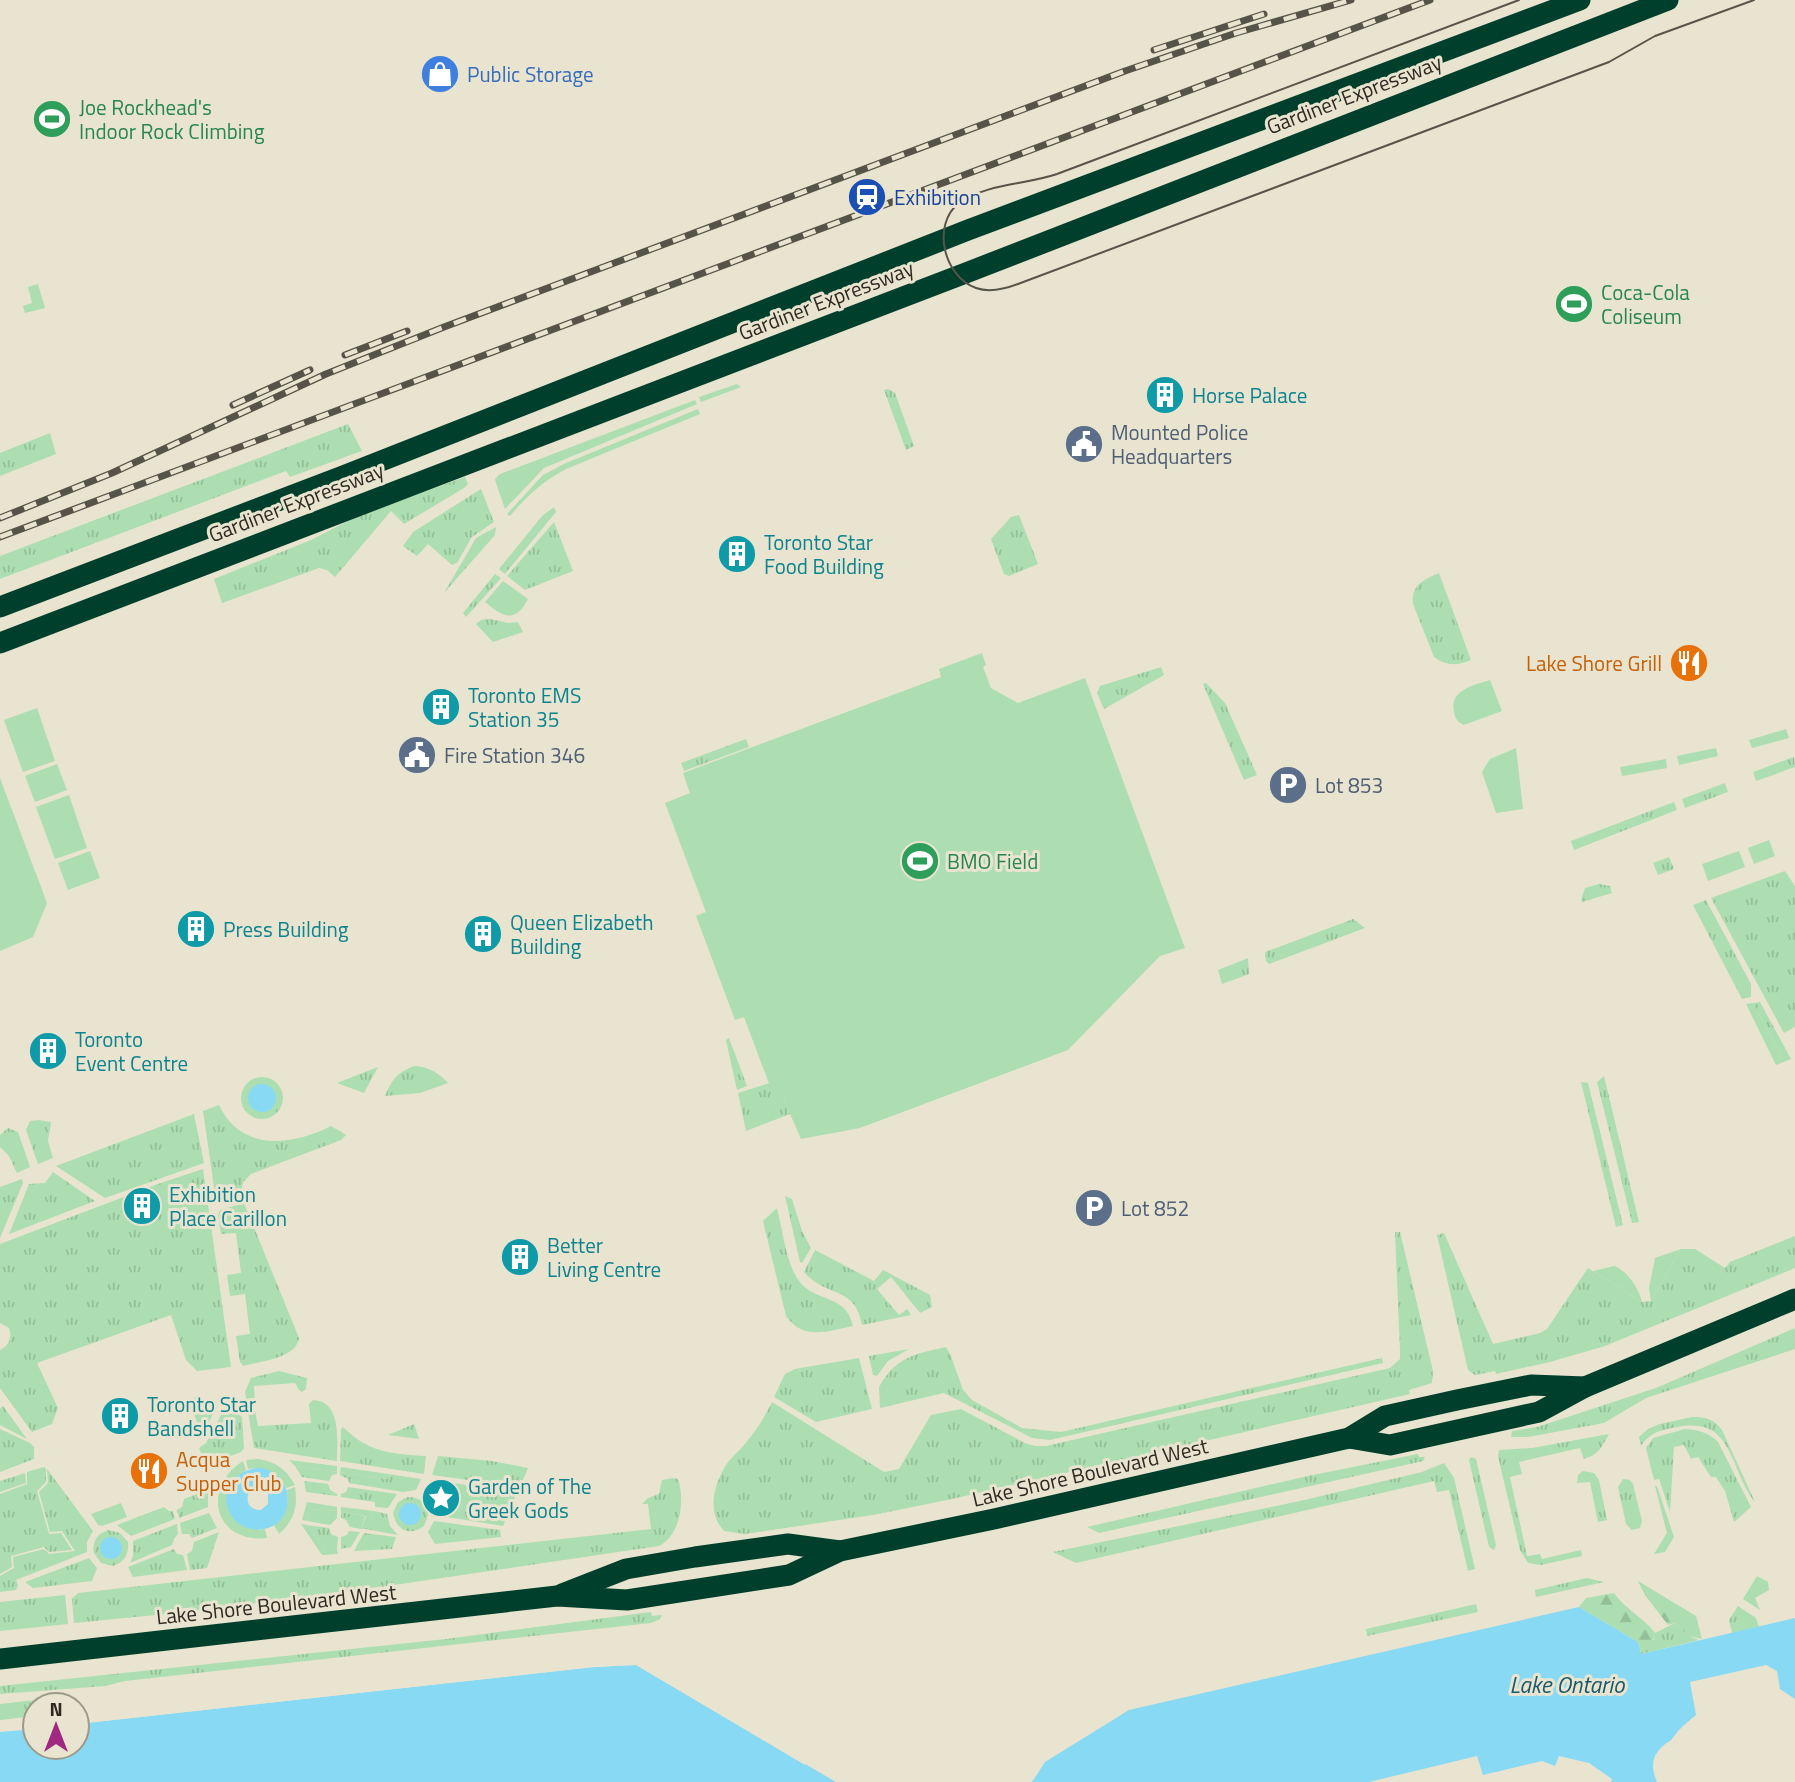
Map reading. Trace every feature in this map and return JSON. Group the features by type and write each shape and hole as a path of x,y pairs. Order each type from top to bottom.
{"highway":[{"name":"Gardiner Expressway","path":"0,607 343,476 968,230 1580,0"},
{"name":"Gardiner Expressway","path":"0,643 971,271 1668,0"},
{"name":"Lake Shore Boulevard West","path":"1349,1438 1390,1445 1539,1412 1585,1387 1795,1299"},
{"name":"Lake Shore Boulevard West","path":"0,1659 557,1596 627,1600 789,1574 840,1551 1349,1438 1385,1416 1531,1385 1585,1387"},
{"name":"Lake Shore Boulevard West","path":"557,1596 626,1569 671,1561 788,1544 840,1551"}],"green space":[{"path":"38,284 45,308 25,313 23,306 32,303 28,287"},
{"path":"737,384 741,387 701,402 699,397"},
{"path":"884,390 895,393 914,446 906,450"},
{"path":"695,400 697,404 544,468 505,509 495,479 500,474"},
{"path":"698,409 700,414 566,469 536,489 510,516 507,514 543,475"},
{"path":"348,424 362,451 290,477 286,471 0,579 0,556"},
{"path":"50,433 56,454 0,476 0,453"},
{"path":"465,477 468,484 464,488 404,524 391,511 335,577 327,570 319,568 222,603 214,579 311,540 358,516"},
{"path":"481,489 494,522 472,537 457,563 452,565 428,544 417,556 403,546 413,532"},
{"path":"554,507 556,512 505,574 499,569 542,516"},
{"path":"1019,515 1038,564 1009,576 1004,574 991,539 1011,517"},
{"path":"554,522 573,571 525,590 507,576"},
{"path":"496,527 495,535 444,593 476,538"},
{"path":"1439,573 1471,660 1452,664 1434,657 1413,604 1416,588"},
{"path":"495,574 501,578 466,617 463,613"},
{"path":"503,581 528,599 513,615 503,614 485,602"},
{"path":"490,619 518,622 523,632 493,642 476,624"},
{"name":"BMO Field","path":"982,653 986,665 983,667 991,688 1018,703 1085,678 1185,948 1160,956 1068,1050 860,1128 801,1139 784,1100 776,1102 744,1017 735,1020 696,916 706,912 665,803 690,793 683,773 941,677 939,669"},
{"path":"1161,667 1164,675 1104,709 1097,693 1100,686"},
{"path":"1490,680 1502,711 1464,725 1460,723 1454,714 1455,698 1464,690"},
{"path":"1206,683 1225,703 1257,775 1244,780 1203,684"},
{"path":"37,708 55,761 23,772 4,720"},
{"path":"1786,729 1789,738 1752,748 1749,740"},
{"path":"746,739 749,747 684,771 681,763"},
{"path":"1516,748 1523,809 1496,813 1482,772 1490,759"},
{"path":"1716,748 1718,756 1679,765 1677,756"},
{"path":"1794,757 1795,767 1756,781 1753,772"},
{"path":"1666,759 1667,768 1622,776 1620,767"},
{"path":"57,764 67,790 35,802 25,776"},
{"path":"0,778 47,903 33,937 0,951"},
{"path":"1725,783 1728,792 1685,808 1682,799"},
{"path":"69,795 87,848 55,859 36,807"},
{"path":"1674,802 1677,810 1574,850 1571,841"},
{"path":"1769,840 1775,856 1754,864 1748,848"},
{"path":"90,851 100,878 68,890 58,863"},
{"path":"1739,851 1745,867 1708,881 1702,864"},
{"path":"1669,857 1674,869 1658,875 1653,863"},
{"path":"1785,871 1795,886 1795,1027 1784,1033 1711,898"},
{"path":"1599,884 1610,886 1612,893 1582,902 1585,888"},
{"path":"1706,900 1751,984 1751,997 1742,999 1693,905"},
{"path":"1353,919 1365,928 1269,964 1266,961 1265,952"},
{"path":"1248,958 1249,974 1222,984 1218,970"},
{"path":"1760,1002 1791,1059 1781,1063 1780,1053 1753,1003"},
{"path":"1753,1003 1780,1053 1781,1063 1776,1065 1746,1004"},
{"path":"729,1038 747,1086 737,1090 726,1040"},
{"path":"414,1066 432,1071 448,1083 420,1093 385,1096 396,1077"},
{"path":"378,1067 364,1093 337,1083"},
{"path":"1604,1076 1639,1222 1632,1223 1597,1082"},
{"path":"262,1077 277,1083 283,1098 277,1113 262,1119 247,1113 241,1098 247,1083"},
{"path":"776,1081 790,1114 746,1131 738,1093"},
{"path":"1581,1082 1588,1083 1623,1225 1616,1227"},
{"path":"219,1105 240,1131 254,1138 284,1141 316,1133 331,1126 346,1135 341,1140 251,1174 243,1182 241,1192 215,1194 203,1111"},
{"path":"194,1114 204,1163 105,1198 56,1166"},
{"path":"30,1121 51,1122 48,1141 53,1158 38,1164 26,1130"},
{"path":"8,1128 18,1132 30,1167 17,1173 9,1156 0,1147 0,1135"},
{"path":"203,1169 231,1367 197,1371 186,1360 171,1315 37,1363 58,1408 52,1424 32,1432 0,1388 0,1350 8,1343 10,1335 9,1328 0,1323 0,1244"},
{"path":"53,1172 95,1201 9,1234 29,1184 45,1183"},
{"path":"22,1179 23,1183 0,1238 0,1187"},
{"path":"785,1196 792,1199 802,1231 811,1248 802,1263 800,1262"},
{"path":"244,1203 299,1338 291,1351 284,1355 243,1366 236,1336 250,1334 245,1294 230,1296 227,1275 241,1273 236,1233 221,1234 218,1215 220,1210"},
{"path":"777,1208 787,1254 797,1278 812,1292 844,1308 853,1326 825,1332 808,1331 800,1329 786,1316 763,1221"},
{"path":"1395,1232 1400,1232 1433,1371 1432,1383 1409,1390 1410,1394 873,1515 745,1534 724,1531 715,1516 715,1490 721,1473 755,1431 772,1402 884,1472 899,1469 931,1415 961,1409 1025,1443 1046,1446 1390,1368 1400,1359"},
{"path":"1444,1233 1493,1344 1547,1329 1588,1268 1642,1302 1651,1301 1681,1249 1695,1249 1725,1268 1730,1262 1795,1236 1795,1268 1605,1346 1550,1362 1496,1374 1495,1371 1475,1375 1468,1370 1437,1235"},
{"path":"1681,1249 1651,1301 1649,1288 1655,1258"},
{"path":"815,1250 874,1281 883,1270 930,1295 932,1307 920,1313 891,1277 877,1289 899,1315 907,1309 911,1315 862,1325 853,1304 821,1286 804,1272"},
{"path":"1614,1266 1632,1281 1642,1302 1593,1271"},
{"path":"1795,1328 1795,1349 1646,1398 1604,1423 1528,1437 1511,1437 1512,1431 1537,1427 1656,1388"},
{"path":"946,1347 963,1390 972,1400 1022,1428 1061,1432 1382,1358 1383,1363 1050,1440 1032,1438 944,1393 880,1408 879,1387 892,1369 907,1358"},
{"path":"909,1349 888,1361 877,1376 873,1375 869,1356"},
{"path":"859,1358 872,1409 816,1422 774,1397 785,1374 795,1369"},
{"path":"279,1371 307,1378 306,1389 302,1392 295,1383 254,1386 255,1402 247,1403 245,1392 251,1378"},
{"path":"198,1396 214,1412 202,1435 189,1401"},
{"path":"313,1400 322,1402 333,1414 337,1433 337,1461 254,1448 248,1412 255,1411 258,1426 311,1423 309,1404"},
{"path":"3,1406 27,1439 0,1425 0,1409"},
{"path":"236,1413 242,1417 244,1448 241,1452 206,1466 199,1448 206,1443 221,1415"},
{"path":"1692,1417 1709,1419 1722,1430 1755,1502 1728,1448 1720,1437 1710,1430 1696,1426 1667,1429 1653,1434 1641,1446 1639,1437 1648,1429"},
{"path":"414,1424 419,1439 388,1435"},
{"path":"343,1427 372,1447 426,1456 424,1474 340,1461"},
{"path":"0,1429 30,1443 34,1447 34,1459 0,1472"},
{"path":"1685,1429 1703,1432 1718,1442 1751,1507 1734,1522 1725,1491 1716,1477 1711,1477 1698,1457 1691,1459 1684,1445 1674,1447 1670,1512 1659,1479 1654,1480 1646,1448 1653,1438"},
{"path":"1609,1434 1599,1450 1584,1459 1580,1448 1519,1462 1522,1474 1510,1477 1527,1556 1540,1554 1542,1559 1581,1550 1582,1556 1541,1565 1528,1563 1520,1550 1498,1456 1499,1450 1532,1448"},
{"path":"1418,1454 1419,1457 1425,1457 1423,1461 1099,1533 1087,1527 1308,1476"},
{"path":"438,1456 492,1461 528,1468 520,1487 432,1475"},
{"path":"1471,1457 1476,1459 1496,1545 1494,1550 1489,1547 1469,1460"},
{"path":"258,1459 280,1467 295,1485 286,1488 271,1472 248,1469 246,1460"},
{"path":"289,1460 337,1466 337,1472 295,1466"},
{"path":"243,1461 246,1470 233,1480 259,1530 265,1529 267,1538 249,1538 235,1532 225,1523 219,1512 221,1485 230,1472"},
{"path":"1444,1463 1454,1478 1475,1569 1468,1571 1449,1490 1437,1492 1434,1481 1076,1563 1053,1552 1300,1501 1422,1472"},
{"path":"295,1466 337,1474 332,1475 329,1481 302,1477"},
{"path":"44,1467 46,1482 37,1491 49,1534 61,1533 72,1550 49,1552 44,1547 11,1556 12,1567 0,1574 0,1494 27,1484 27,1472"},
{"path":"341,1467 388,1474 387,1479 340,1472"},
{"path":"47,1469 93,1531 87,1542 87,1552 16,1580 16,1590 0,1592 0,1576 14,1568 13,1557 44,1549 49,1554 75,1551 62,1531 50,1532 39,1492 48,1483"},
{"path":"1583,1471 1594,1473 1599,1480 1607,1520 1598,1522 1590,1482 1577,1483 1578,1475"},
{"path":"340,1472 387,1479 388,1474 421,1479 416,1490 403,1492 349,1483"},
{"path":"25,1473 26,1483 0,1492 0,1481"},
{"path":"678,1479 680,1487 679,1516 672,1534 659,1546 401,1584 186,1612 74,1623 72,1599 78,1593 651,1529 648,1504 642,1504 648,1498 659,1494 662,1480"},
{"path":"1623,1479 1630,1480 1633,1484 1642,1521 1640,1528 1632,1530 1626,1524 1618,1487"},
{"path":"431,1480 517,1492 503,1526 435,1515 433,1504 427,1495"},
{"path":"304,1481 328,1484 337,1496 306,1492"},
{"path":"1655,1486 1674,1537 1665,1552 1654,1554 1667,1533"},
{"path":"295,1487 294,1513 279,1534 274,1525 288,1503 287,1490"},
{"path":"348,1487 397,1494 388,1508 375,1507 375,1502 341,1497"},
{"path":"208,1490 208,1507 179,1518 177,1510 182,1507 184,1499"},
{"path":"408,1497 422,1501 428,1515 424,1526 414,1531 400,1527 393,1513 398,1502"},
{"path":"307,1502 337,1507 337,1511 312,1509 307,1521 302,1520"},
{"path":"121,1503 127,1517 102,1526 98,1525 91,1514"},
{"path":"164,1507 173,1511 175,1519 131,1536 117,1525"},
{"path":"341,1507 374,1511 365,1529 361,1529 366,1516 341,1512"},
{"path":"312,1509 337,1511 337,1518 330,1525 307,1521"},
{"path":"374,1511 387,1514 390,1526 398,1535 365,1529"},
{"path":"341,1512 365,1516 361,1529 350,1527 346,1520 341,1518"},
{"path":"209,1513 217,1528 192,1538 189,1534 182,1534 180,1523"},
{"path":"434,1521 500,1530 501,1537 435,1544 428,1532"},
{"path":"177,1524 178,1534 172,1545 130,1563 133,1541"},
{"path":"301,1524 307,1525 326,1549 337,1549 338,1554 322,1555"},
{"path":"307,1525 329,1528 331,1534 338,1537 337,1549 326,1549"},
{"path":"108,1530 120,1533 128,1542 125,1557 113,1566 101,1563 94,1553 96,1539"},
{"path":"349,1531 360,1532 351,1547 341,1549 341,1537"},
{"path":"219,1532 207,1568 190,1570 187,1554 192,1551 194,1542"},
{"path":"364,1533 396,1537 392,1549 354,1551"},
{"path":"174,1549 177,1554 183,1555 187,1570 133,1577 128,1567"},
{"path":"89,1558 97,1568 92,1581 33,1588 25,1582"},
{"path":"1757,1576 1768,1582 1769,1590 1755,1598 1760,1610 1743,1599"},
{"path":"1587,1578 1604,1582 1536,1597 1535,1590"},
{"path":"1638,1581 1696,1616 1702,1639 1689,1636 1675,1623 1668,1625 1645,1595"},
{"path":"1614,1593 1655,1633 1652,1641 1643,1649 1640,1650 1638,1642 1579,1607 1586,1598"},
{"path":"65,1595 68,1624 0,1631 0,1602"},
{"path":"1476,1604 1478,1612 1367,1636 1366,1629"},
{"path":"1738,1606 1756,1618 1759,1627 1732,1633 1729,1620"},
{"path":"651,1612 652,1616 662,1615 651,1623 125,1681 105,1686 0,1694 0,1686 446,1639"},
{"path":"1675,1623 1689,1636 1699,1640 1641,1654 1640,1650 1654,1639 1655,1633"},
{"path":"21,1702 21,1718 0,1720 0,1704"}],"water":[{"path":"262,1084 272,1088 276,1098 272,1108 262,1112 252,1108 248,1098 252,1088"},
{"path":"262,1468 275,1474 287,1493 288,1504 284,1515 267,1529 240,1525 227,1506 226,1498 232,1483 238,1476","holes":["255,1488 265,1490 268,1504 261,1510 252,1508 248,1495"]},
{"path":"410,1503 418,1506 421,1514 418,1522 410,1525 402,1522 399,1514 402,1506"},
{"path":"111,1537 119,1540 122,1548 119,1556 111,1559 103,1556 100,1548 103,1540"},
{"name":"Lake Ontario","path":"1579,1607 1638,1642 1641,1654 1795,1618 1795,1699 1780,1689 1777,1671 1766,1665 1690,1682 1696,1715 1656,1754 1653,1767 1657,1782 1611,1782 1612,1779 1589,1763 1559,1756 1555,1766 1542,1761 1483,1775 1477,1756 1369,1782 1032,1782 1045,1762 1129,1710"},
{"path":"636,1665 836,1782 0,1782 0,1732 21,1730 21,1761 91,1761 91,1722 594,1667"}],"pier":[{"path":"636,1661 807,1762 805,1765 636,1665 594,1667 91,1722 91,1719"}],"tram line":[{"path":"1519,0 1057,174 970,196 950,213 945,224 945,250 949,262 965,282 976,288 992,290 1013,286 1609,62 1655,36 1754,0"}],"railway":[{"path":"0,518 112,473 326,374 444,327 1125,71 1236,33 1351,0"},
{"path":"0,537 1430,0"},
{"path":"1154,50 1264,14"},
{"path":"345,355 407,331"},
{"path":"233,405 310,370"}],"place":[{"name":"Public Storage","path":"440,74"},
{"name":"Joe Rockhead's Indoor Rock Climbing","path":"52,119"},
{"name":"Exhibition","path":"867,197"},
{"name":"Coca-Cola Coliseum","path":"1574,304"},
{"name":"Horse Palace","path":"1165,395"},
{"name":"Mounted Police Headquarters","path":"1084,444"},
{"name":"Toronto Star Food Building","path":"737,554"},
{"name":"Lake Shore Grill","path":"1689,663"},
{"name":"Toronto EMS Station 35","path":"441,707"},
{"name":"Fire Station 346","path":"417,755"},
{"name":"Lot 853","path":"1288,785"},
{"name":"BMO Field","path":"920,861"},
{"name":"Press Building","path":"196,929"},
{"name":"Queen Elizabeth Building","path":"483,934"},
{"name":"Toronto Event Centre","path":"48,1051"},
{"name":"Exhibition Place Carillon","path":"142,1206"},
{"name":"Lot 852","path":"1094,1208"},
{"name":"Better Living Centre","path":"520,1257"},
{"name":"Toronto Star Bandshell","path":"120,1416"},
{"name":"Acqua Supper Club","path":"149,1471"},
{"name":"Garden of The Greek Gods","path":"441,1498"}]}
